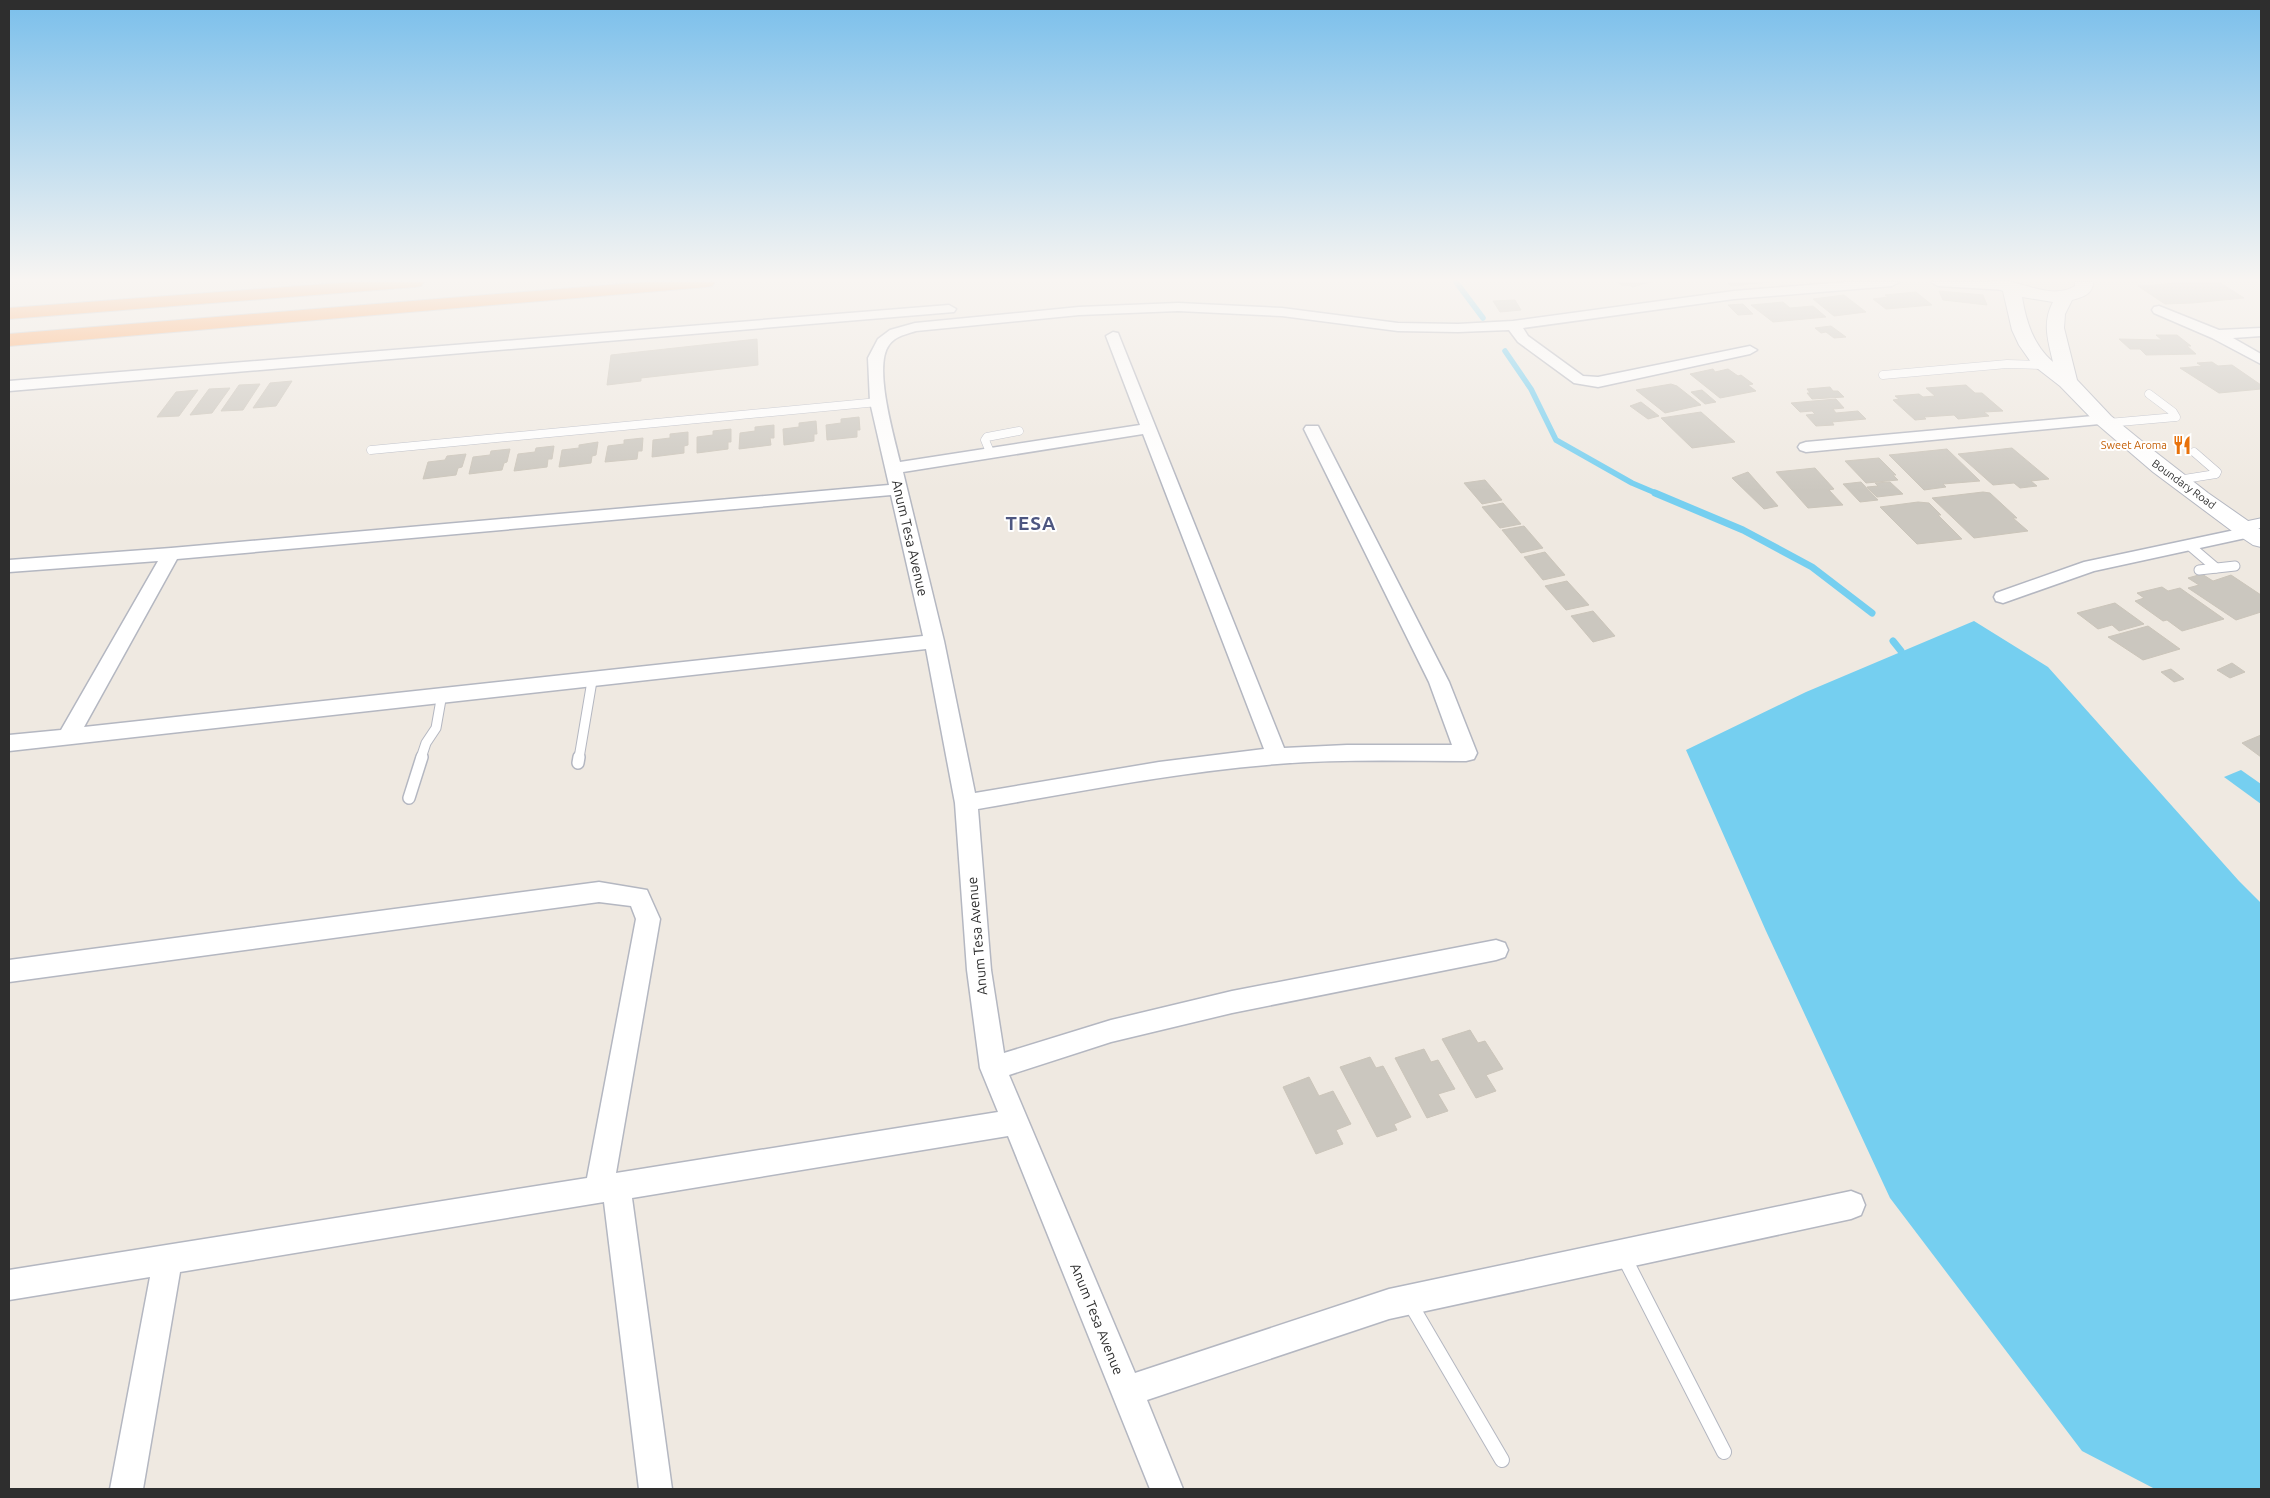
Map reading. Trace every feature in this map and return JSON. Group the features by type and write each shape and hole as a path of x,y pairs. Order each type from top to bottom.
{"main road":[{"name":"Boundary Road","path":"2033,352 2044,365 2068,382 2106,421 2178,480 2253,530"},
{"name":"Boundary Road","path":"2061,352 2068,382"}],"street":[{"path":"9,386 419,352"},
{"name":"Anum Tesa Avenue","path":"878,352 875,358 878,402 934,641 966,803 979,970 993,1068 1166,1489"},
{"path":"1119,352 1276,756"},
{"path":"1541,352 1579,380 1588,382 1598,382 1741,352"},
{"path":"2247,352 2261,360"},
{"path":"1806,447 2106,421"},
{"path":"893,468 1149,428"},
{"path":"966,803 1204,765 1276,756 1348,753 1466,753 1438,682 1312,429"},
{"path":"9,566 171,554 898,489"},
{"path":"2003,597 2090,566 2253,530"},
{"path":"68,736 171,554"},
{"path":"9,743 934,641"},
{"path":"9,971 600,892 639,898 648,919 607,1189 656,1489"},
{"path":"993,1068 1111,1031 1232,1002 1496,950"},
{"path":"9,1285 1016,1122"},
{"path":"1127,1392 1389,1304 1851,1205"},
{"path":"126,1489 168,1258"}],"lane":[{"path":"1883,375 2006,364 2044,365"},
{"path":"2106,421 2176,417 2173,412 2149,394"},
{"path":"371,450 878,402"},
{"path":"990,452 985,440 987,437 1019,431"},
{"path":"2178,480 2216,474 2218,472 2194,452"},
{"path":"2189,545 2216,568"},
{"path":"2199,570 2235,566"},
{"path":"578,764 592,680"},
{"path":"409,798 426,743 436,728 442,694"},
{"path":"1622,1254 1724,1452"},
{"path":"1408,1300 1502,1460"}],"water":[{"path":"1974,621 2048,667 2239,881 2261,903 2261,1489 2155,1489 2082,1451 1890,1198 1766,931 1686,750 1806,692"},
{"path":"2241,770 2261,784 2261,804 2224,777"}],"building":[{"path":"639,352 757,352 758,365 641,378 641,381 607,385 611,355"},
{"path":"2143,352 2194,352 2196,354 2146,355"},
{"path":"2212,362 2218,366 2232,365 2261,385 2261,389 2219,393 2180,368 2202,366 2197,363"},
{"path":"1713,369 1715,372 1728,369 1738,376 1741,375 1753,384 1748,385 1756,391 1720,398 1690,374"},
{"path":"292,381 276,406 253,408 270,383"},
{"path":"260,384 243,410 221,411 239,385"},
{"path":"1671,384 1677,386 1701,405 1665,413 1636,390"},
{"path":"1966,385 1975,393 1982,393 2003,411 1984,412 1989,416 1958,419 1954,415 1924,417 1926,419 1915,420 1893,400 1899,399 1895,396 1919,394 1923,397 1935,396 1926,388"},
{"path":"1830,387 1833,391 1838,391 1844,397 1812,399 1807,393 1810,393 1807,389"},
{"path":"230,388 212,413 190,415 209,389"},
{"path":"198,390 179,416 157,417 176,392"},
{"path":"1702,390 1716,402 1705,404 1691,392"},
{"path":"1836,399 1844,408 1833,409 1836,413 1858,411 1866,419 1832,422 1834,425 1816,426 1806,415 1815,414 1812,411 1800,412 1791,403"},
{"path":"1641,402 1659,416 1648,419 1630,406"},
{"path":"1701,412 1735,442 1692,448 1661,418"},
{"path":"859,417 860,430 857,430 857,437 827,440 826,425 841,423 841,419"},
{"path":"816,421 817,434 814,434 814,441 784,445 783,429 799,427 799,423"},
{"path":"774,425 774,438 770,438 771,445 739,449 740,433 755,431 755,427"},
{"path":"731,429 731,442 728,442 728,449 697,453 697,437 713,435 713,431"},
{"path":"688,432 688,445 684,446 684,453 652,457 653,440 670,438 670,434"},
{"path":"643,438 642,451 638,451 637,459 605,462 608,446 624,444 624,440"},
{"path":"598,442 596,455 592,456 591,463 559,467 562,450 579,448 579,445"},
{"path":"554,446 552,459 548,459 547,467 514,471 518,454 535,452 536,448"},
{"path":"2012,448 2049,479 2031,481 2037,486 2020,488 2014,483 1993,485 1958,454"},
{"path":"510,449 507,462 504,463 502,470 469,474 473,457 490,455 491,451"},
{"path":"1947,449 1980,481 1943,484 1946,487 1924,490 1889,455"},
{"path":"466,454 462,467 458,468 456,475 423,479 428,462 445,460 447,456"},
{"path":"1879,458 1896,475 1893,475 1898,480 1866,483 1845,461"},
{"path":"1815,468 1834,489 1829,490 1843,505 1808,508 1776,472"},
{"path":"1748,472 1778,506 1764,509 1732,478"},
{"path":"1485,480 1502,500 1482,504 1464,483"},
{"path":"1861,482 1878,500 1860,502 1843,484"},
{"path":"1890,482 1903,494 1877,497 1867,487 1878,486 1875,483"},
{"path":"1983,492 1990,493 2028,531 1974,538 1932,498"},
{"path":"1918,502 1929,503 1962,539 1917,544 1880,507"},
{"path":"1503,503 1521,524 1500,528 1482,507"},
{"path":"1524,526 1543,548 1521,553 1502,530"},
{"path":"1545,552 1565,575 1543,580 1524,557"},
{"path":"2202,574 2213,581 2231,575 2261,595 2261,612 2236,620 2188,588 2199,585 2188,578"},
{"path":"1567,581 1589,605 1566,610 1545,586"},
{"path":"2162,587 2168,591 2180,588 2224,619 2182,631 2167,620 2163,621 2135,601 2144,598 2137,593"},
{"path":"2115,603 2144,624 2119,631 2112,625 2098,629 2077,613"},
{"path":"1593,611 1615,636 1593,642 1571,616"},
{"path":"2148,626 2180,649 2143,660 2108,637"},
{"path":"2232,663 2245,672 2230,678 2217,670"},
{"path":"2171,669 2184,679 2174,682 2161,672"},
{"path":"2261,735 2261,757 2242,743"},
{"path":"1470,1030 1478,1043 1485,1041 1503,1069 1486,1075 1496,1091 1476,1098 1442,1039"},
{"path":"1424,1049 1431,1062 1438,1060 1455,1089 1438,1094 1448,1111 1427,1118 1395,1058"},
{"path":"1370,1057 1376,1068 1383,1066 1411,1117 1394,1124 1397,1130 1377,1137 1340,1067"},
{"path":"1309,1077 1319,1096 1333,1091 1351,1124 1336,1130 1343,1144 1316,1154 1283,1087"}],"waterway":[{"path":"1506,352 1531,389 1556,440 1632,483 1658,494"},
{"path":"1655,493 1743,530 1812,567 1872,613"},
{"path":"1893,641 1901,651"}],"place":[{"name":"Sweet Aroma","path":"2182,445"}],"district":[{"name":"TESA","path":"1031,523"}]}
